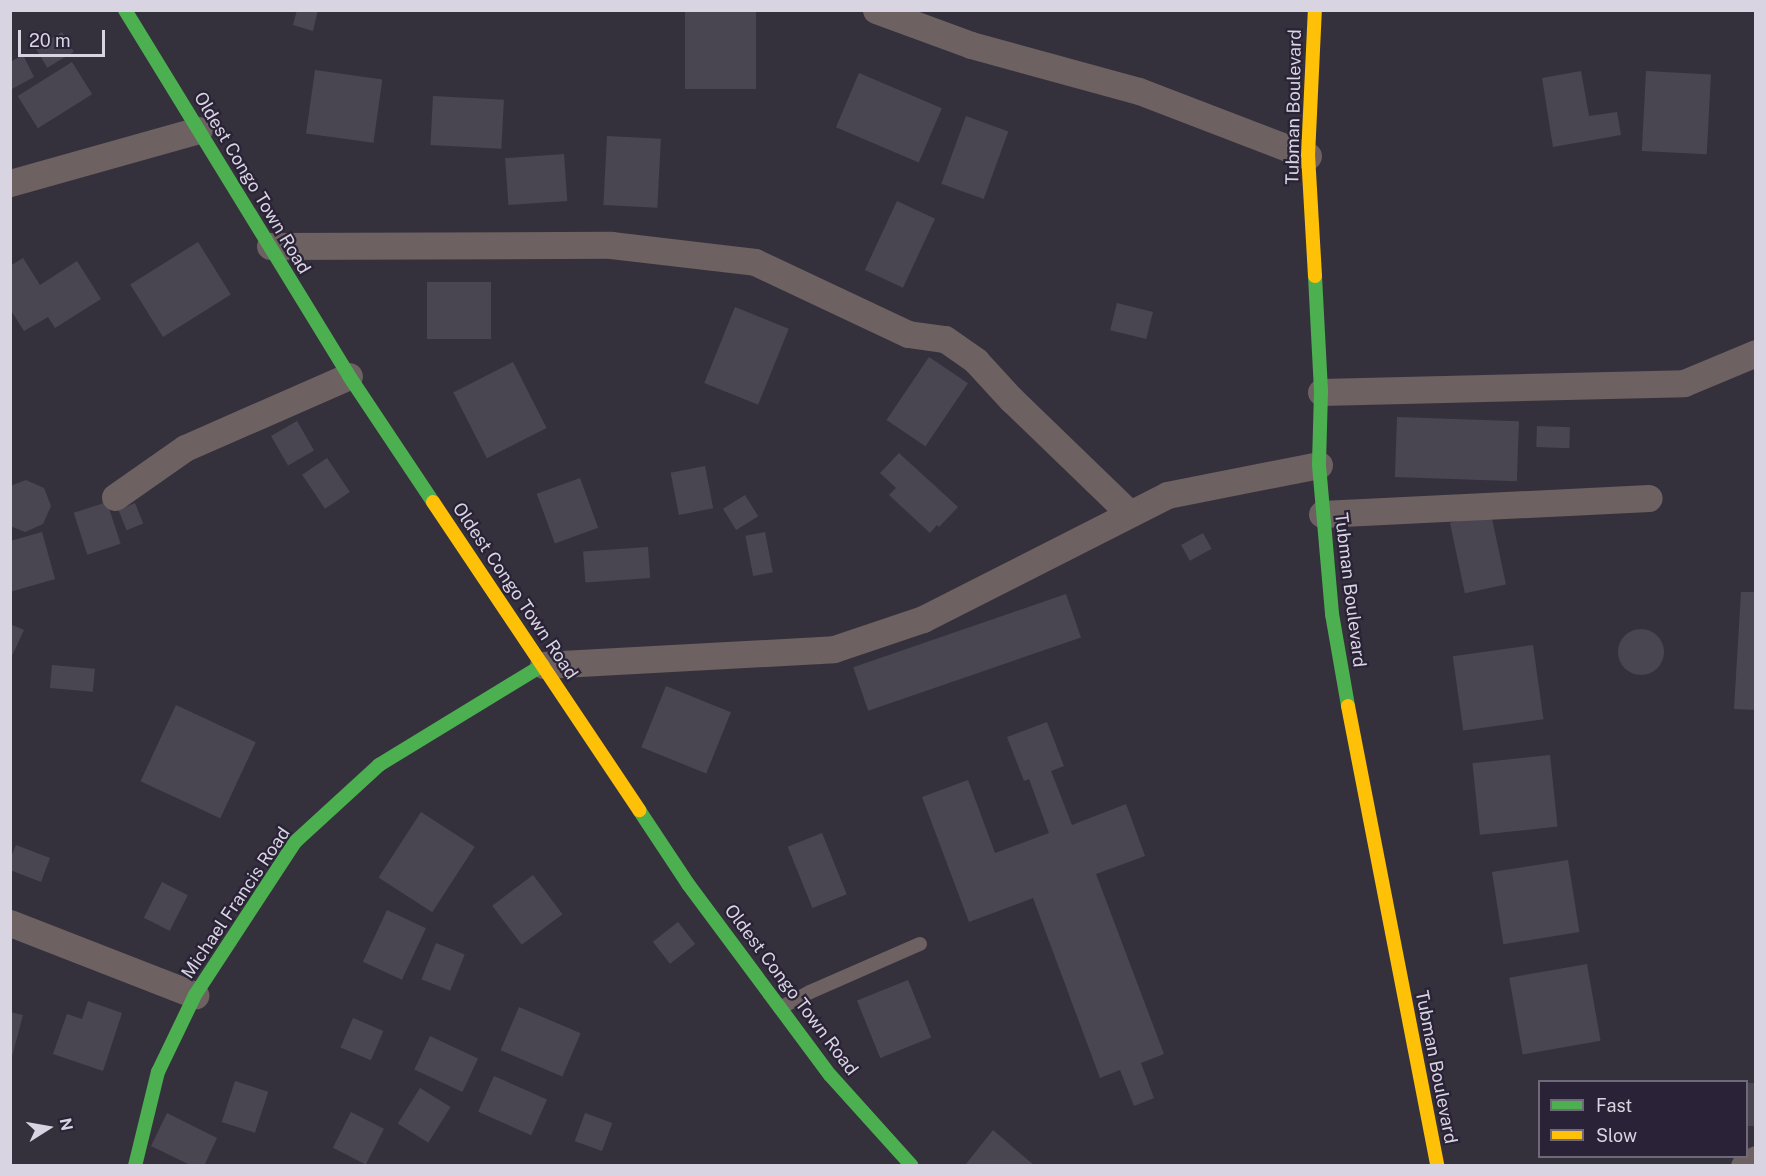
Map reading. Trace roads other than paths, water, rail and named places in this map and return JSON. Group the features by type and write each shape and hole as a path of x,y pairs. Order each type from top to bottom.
{"main road":[{"name":"Oldest Congo Town Road","path":"125,10 349,376 688,884 830,1075 899,1161"},
{"name":"Tubman Boulevard","path":"1315,10 1308,156 1321,392 1319,465 1332,614 1354,742 1437,1166"},
{"name":"Michael Francis Road","path":"135,1166 158,1072 195,995 295,842 379,765 543,665"}],"street":[{"path":"876,10 971,45 1139,91 1308,156"},
{"path":"10,183 199,130"},
{"path":"270,246 611,245 755,262 908,334 945,339 976,362 1130,514"},
{"path":"1321,392 1684,383 1755,353"},
{"path":"115,497 185,448 349,376"},
{"path":"543,665 834,649 923,619 1167,495 1319,465"},
{"path":"1322,514 1649,498"},
{"path":"10,923 195,995"},
{"path":"1744,1166 1755,1159"}],"lane":[{"path":"780,1008 810,992 920,944"}]}
